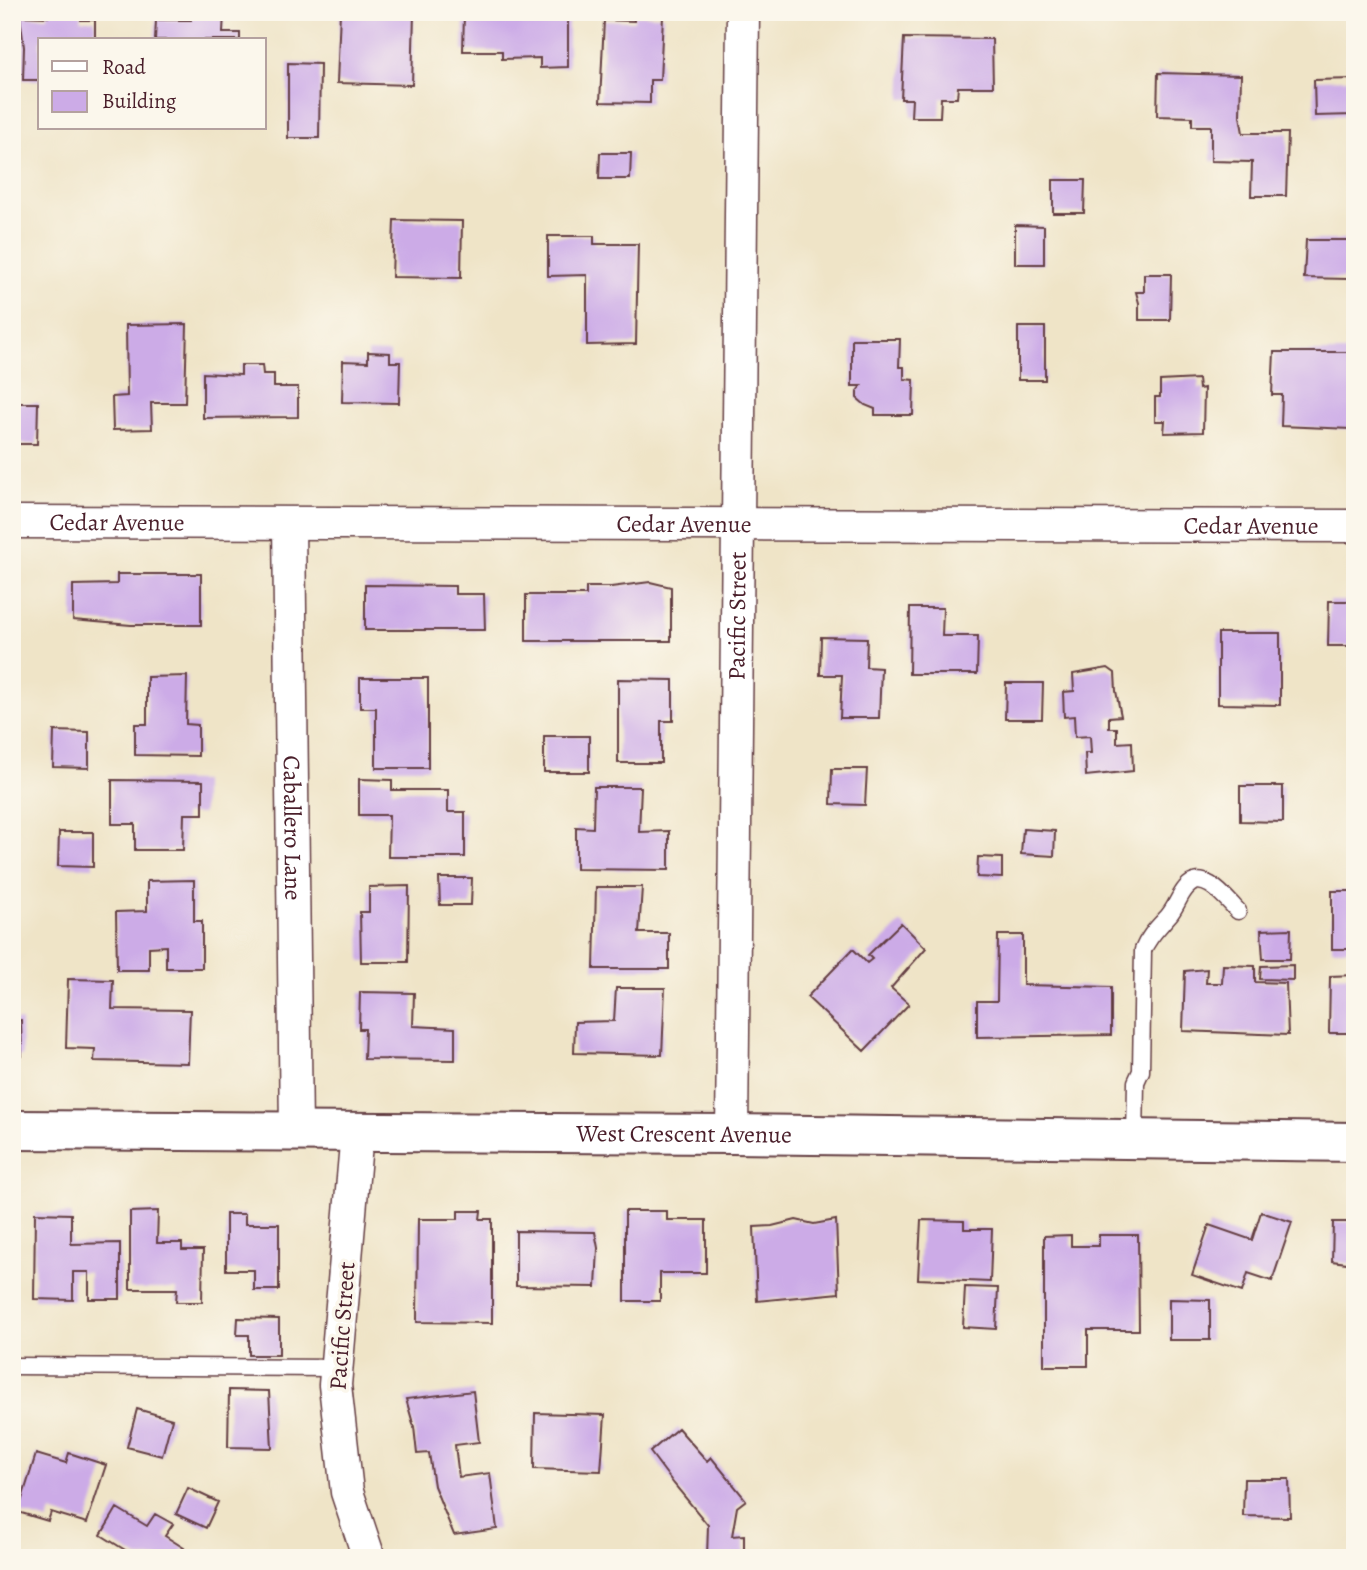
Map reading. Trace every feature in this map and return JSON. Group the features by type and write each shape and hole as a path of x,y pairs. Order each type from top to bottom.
{"street":[{"name":"Pacific Street","path":"732,1134 743,12"},
{"name":"Cedar Avenue","path":"12,522 1355,526"},
{"name":"Caballero Lane","path":"289,524 296,1132"},
{"name":"West Crescent Avenue","path":"12,1130 732,1134 1355,1142"},
{"name":"Pacific Street","path":"357,1132 335,1385 347,1492 369,1558"}],"lane":[{"path":"1135,1140 1136,1082 1141,1071 1143,950 1147,939 1170,914 1186,887 1197,881 1212,884 1238,911"},
{"path":"12,1366 337,1368"}],"building":[{"path":"48,12 81,12 81,20 95,20 95,38 38,38 38,80 23,80 24,47 20,16 48,17"},
{"path":"191,12 224,12 223,33 240,33 240,38 155,38 156,20 191,20"},
{"path":"340,12 414,13 412,85 337,83"},
{"path":"464,14 568,15 568,67 540,68 540,58 502,59 502,51 463,51"},
{"path":"634,15 663,16 660,80 650,80 650,103 600,102 604,20 634,21"},
{"path":"904,38 992,39 993,87 958,87 957,98 941,98 940,117 911,117 912,99 901,99"},
{"path":"288,63 320,64 319,138 288,138"},
{"path":"1158,73 1241,75 1240,116 1243,133 1288,133 1286,196 1251,196 1252,162 1211,161 1211,126 1192,126 1192,117 1157,116"},
{"path":"1353,79 1354,115 1315,116 1314,80"},
{"path":"600,153 631,153 630,179 599,179"},
{"path":"1053,180 1085,180 1084,213 1053,213"},
{"path":"394,220 462,221 461,278 392,277"},
{"path":"1015,225 1044,226 1044,264 1015,264"},
{"path":"548,236 594,236 594,244 638,244 636,344 587,345 587,275 548,276"},
{"path":"1306,240 1349,240 1348,279 1304,278"},
{"path":"1144,274 1171,274 1170,320 1139,320 1136,292 1144,292"},
{"path":"187,324 185,403 151,403 152,429 113,430 112,397 127,396 126,325"},
{"path":"1018,327 1045,327 1045,380 1018,380"},
{"path":"852,339 900,339 899,367 904,367 904,379 914,380 913,415 875,415 875,409 857,398 857,391 861,386 852,386"},
{"path":"368,352 390,353 390,362 400,362 399,403 342,402 343,361 368,362"},
{"path":"1274,352 1355,352 1351,429 1281,426 1282,395 1272,395"},
{"path":"241,365 262,365 263,374 274,374 274,387 298,387 298,417 203,418 203,373 241,375"},
{"path":"1198,379 1199,389 1204,388 1203,432 1164,433 1165,421 1155,421 1155,397 1160,397 1160,381"},
{"path":"12,403 38,403 37,444 12,444"},
{"path":"117,574 201,574 201,625 131,625 73,620 73,585 117,584"},
{"path":"650,582 671,587 671,641 526,641 526,595 586,595 586,587"},
{"path":"365,585 455,586 455,594 484,594 485,630 365,630"},
{"path":"1329,601 1355,601 1355,646 1328,646"},
{"path":"910,608 943,608 942,636 978,636 977,674 909,674"},
{"path":"1218,633 1280,633 1280,705 1218,704"},
{"path":"821,637 867,638 866,667 881,668 879,718 840,718 842,675 820,675"},
{"path":"1108,668 1115,673 1121,716 1109,717 1109,728 1117,728 1117,743 1132,742 1133,771 1086,776 1085,753 1091,753 1090,736 1075,737 1074,716 1064,717 1063,692 1074,691 1073,674"},
{"path":"187,676 186,724 198,725 198,756 135,755 135,724 147,724 147,677"},
{"path":"360,678 428,678 428,768 376,768 376,708 360,708"},
{"path":"618,679 673,680 673,721 661,721 661,763 618,763"},
{"path":"1006,683 1043,683 1042,719 1005,719"},
{"path":"54,731 89,732 89,768 53,767"},
{"path":"544,736 589,736 589,772 544,772"},
{"path":"832,769 867,769 865,805 831,804"},
{"path":"359,779 392,780 392,790 448,790 448,812 465,812 465,857 388,857 389,815 359,815"},
{"path":"112,780 203,781 203,814 184,814 183,850 135,850 135,824 112,824"},
{"path":"1240,786 1283,786 1283,822 1240,821"},
{"path":"594,787 641,787 639,832 669,831 669,870 576,869 576,827 593,828"},
{"path":"1023,829 1055,831 1054,856 1021,854"},
{"path":"59,832 93,832 93,867 58,866"},
{"path":"978,857 1002,858 1002,878 977,877"},
{"path":"439,878 472,878 471,905 440,905"},
{"path":"194,880 194,921 202,921 202,968 166,968 166,946 149,947 149,970 117,970 116,912 147,911 147,881"},
{"path":"409,886 408,962 361,962 360,912 369,912 369,887"},
{"path":"596,887 642,887 639,933 669,933 669,969 594,969"},
{"path":"1332,891 1355,891 1355,949 1332,949"},
{"path":"901,923 926,948 891,988 909,1004 864,1051 807,997 853,949 867,963 872,959 868,955"},
{"path":"1291,929 1290,959 1263,959 1261,930"},
{"path":"998,935 1023,935 1023,985 1111,987 1111,1035 977,1037 977,1001 997,1001"},
{"path":"1223,965 1255,966 1255,982 1286,983 1288,1035 1183,1031 1185,971 1207,969 1206,983 1222,983"},
{"path":"1293,965 1293,980 1260,979 1261,966"},
{"path":"1355,975 1355,1033 1329,1033 1330,976"},
{"path":"68,979 113,980 112,1009 190,1010 188,1063 94,1061 95,1049 66,1048"},
{"path":"616,988 665,988 662,1055 574,1053 575,1022 614,1021"},
{"path":"360,992 414,993 413,1026 455,1028 455,1060 364,1059 365,1029 359,1029"},
{"path":"21,1020 22,1056 12,1056 12,1021"},
{"path":"158,1211 157,1243 182,1243 182,1250 203,1250 202,1302 176,1302 177,1289 130,1289 130,1212"},
{"path":"458,1211 481,1211 480,1219 492,1219 492,1323 417,1322 418,1219 458,1219"},
{"path":"625,1211 667,1211 667,1220 706,1220 706,1273 660,1273 660,1301 625,1301"},
{"path":"12,1212 16,1212 16,1272 12,1272"},
{"path":"1261,1212 1292,1222 1272,1281 1248,1273 1242,1292 1192,1275 1209,1225 1252,1240"},
{"path":"35,1213 71,1214 71,1244 120,1243 120,1299 89,1299 89,1272 73,1272 73,1300 34,1299"},
{"path":"226,1214 245,1214 245,1224 279,1224 279,1290 254,1290 254,1270 226,1270"},
{"path":"796,1220 814,1224 836,1220 839,1293 757,1301 754,1227"},
{"path":"921,1220 964,1221 964,1229 992,1229 990,1282 918,1279"},
{"path":"1333,1222 1355,1222 1355,1264 1332,1261"},
{"path":"516,1231 595,1232 598,1248 596,1287 516,1286"},
{"path":"1071,1235 1071,1246 1099,1246 1099,1235 1138,1235 1139,1330 1088,1330 1088,1366 1044,1366 1044,1236"},
{"path":"965,1287 998,1288 996,1329 963,1327"},
{"path":"1169,1299 1210,1300 1210,1340 1169,1340"},
{"path":"238,1318 279,1319 279,1355 249,1355 249,1335 237,1335"},
{"path":"229,1390 269,1391 272,1448 228,1447"},
{"path":"473,1391 479,1442 455,1445 459,1477 490,1473 497,1529 454,1535 434,1486 429,1453 417,1454 414,1427 406,1399"},
{"path":"137,1409 172,1419 162,1456 127,1447"},
{"path":"535,1413 605,1415 601,1471 534,1469"},
{"path":"678,1428 707,1461 711,1457 746,1500 737,1507 732,1536 744,1535 744,1558 707,1558 708,1525 650,1452"},
{"path":"69,1453 106,1465 87,1523 51,1512 48,1521 18,1512 36,1454 66,1463"},
{"path":"1244,1479 1289,1479 1290,1517 1243,1516"},
{"path":"188,1488 218,1502 206,1528 176,1514"},
{"path":"117,1508 147,1526 155,1514 173,1524 165,1536 184,1548 178,1558 138,1558 101,1535"}]}
